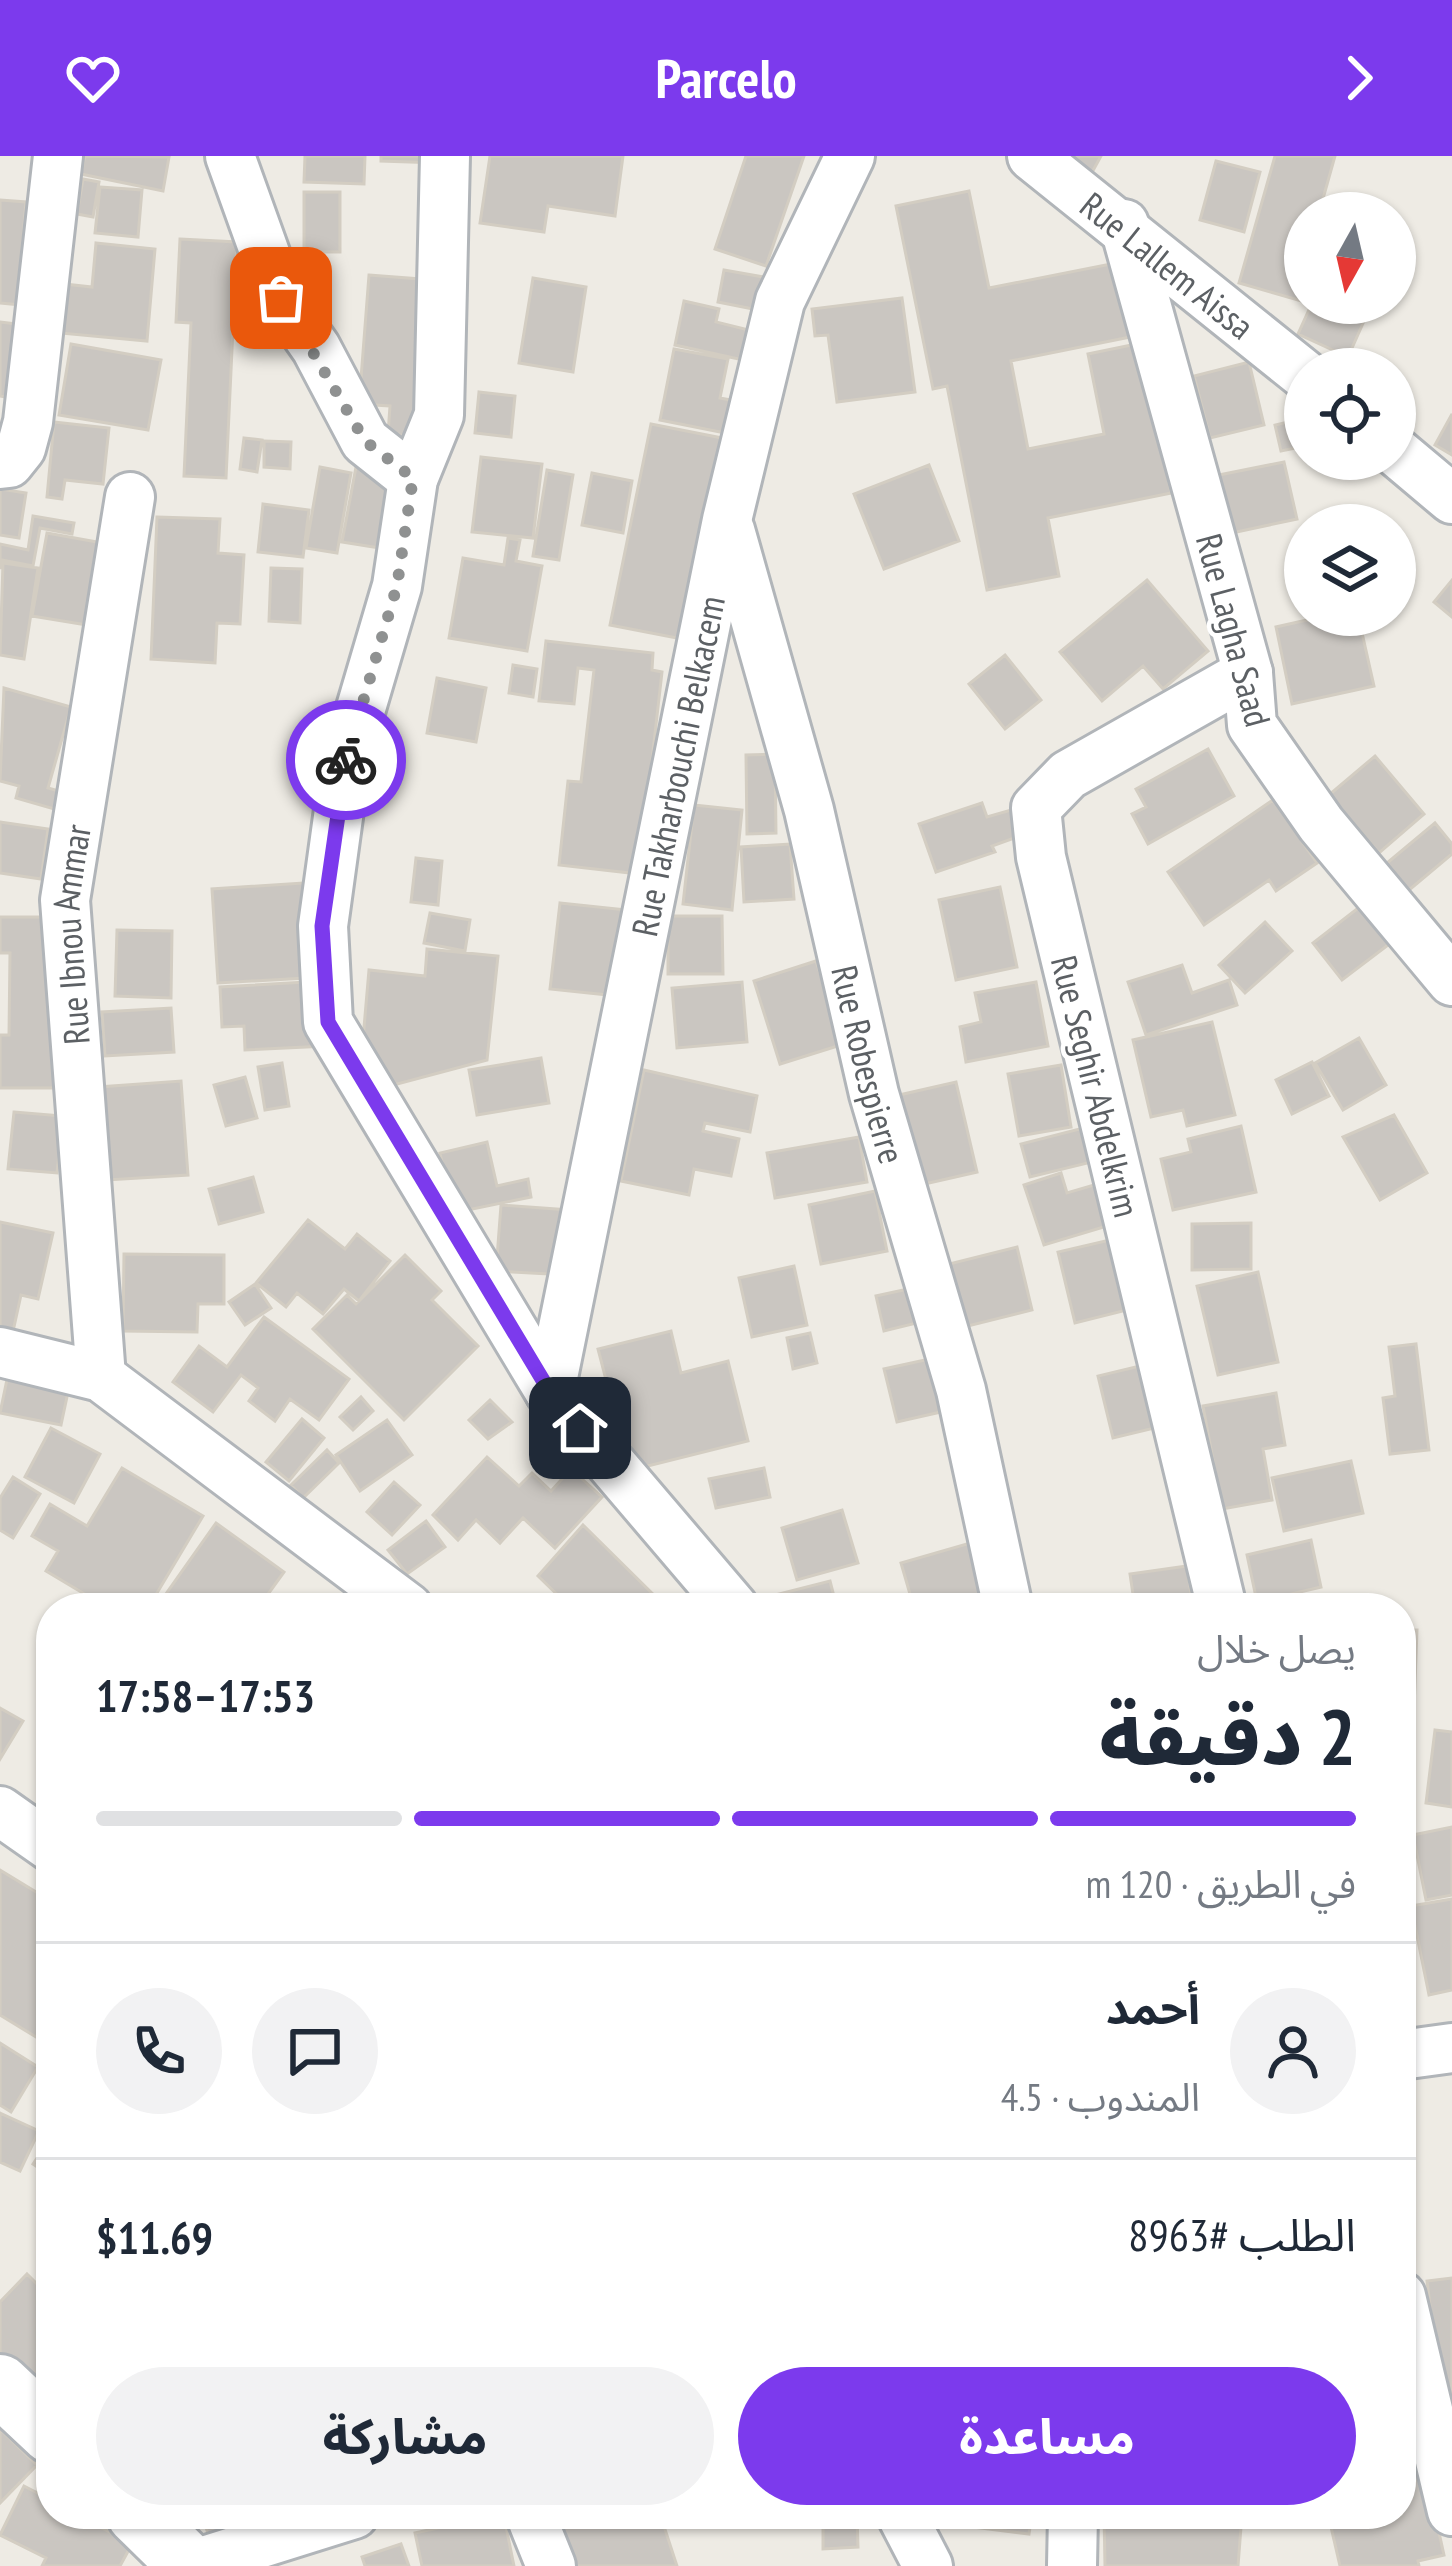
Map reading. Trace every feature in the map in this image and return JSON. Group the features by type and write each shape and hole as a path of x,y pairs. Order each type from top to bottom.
{"street":[{"path":"0,464 9,463 21,448 28,422 58,156"},
{"path":"230,156 281,298 316,349 365,441 413,478"},
{"path":"263,156 281,203 316,349"},
{"path":"446,156 439,415 413,478 397,586 346,759 322,926 328,1022 550,1392 721,1593"},
{"name":"Rue Takharbouchi Belkacem","path":"550,1392 727,520 779,301 850,156"},
{"name":"Rue Lallem Aissa","path":"1032,156 1124,224 1284,357"},
{"name":"Rue Lagha Saad","path":"1124,224 1248,673 1252,725 1321,824 1452,982"},
{"path":"1416,469 1452,499"},
{"name":"Rue Ibnou Ammar","path":"101,1377 65,900 130,497"},
{"name":"Rue Robespierre","path":"727,520 809,810 874,1094 961,1390 1005,1593"},
{"name":"Rue Seghir Abdelkrim","path":"1218,1593 1041,856 1036,808 1068,775 1248,673"},
{"path":"0,1352 101,1377 387,1593"},
{"path":"0,1811 36,1836"},
{"path":"1416,2053 1452,2048"},
{"path":"1416,2359 1452,2511"},
{"path":"0,2385 36,2419"},
{"path":"152,2529 190,2566 307,2529"},
{"path":"536,2529 551,2566"},
{"path":"909,2529 928,2566"},
{"path":"1072,2529 1072,2566"}],"building":[{"path":"85,156 169,157 163,191 81,174"},
{"path":"305,156 365,156 364,184 304,182"},
{"path":"381,156 438,156 438,163 381,161"},
{"path":"490,156 623,156 615,216 548,206 544,232 480,223"},
{"path":"746,156 804,156 766,266 715,249"},
{"path":"1074,156 1101,156 1089,178 1069,166"},
{"path":"1275,156 1335,156 1325,192 1284,192 1284,296 1239,283"},
{"path":"1216,161 1260,172 1244,232 1200,220"},
{"path":"83,179 99,182 93,217 77,214"},
{"path":"100,187 142,190 138,237 95,233"},
{"path":"969,191 989,288 1126,261 1140,335 1011,361 1028,449 1104,434 1088,354 1141,343 1171,493 1048,518 1059,576 987,590 947,386 933,389 896,206"},
{"path":"304,192 340,192 340,252 304,252"},
{"path":"0,200 26,202 22,249 36,250 32,306 0,303"},
{"path":"180,239 237,242 226,478 184,476 191,323 176,322"},
{"path":"96,243 155,249 147,341 60,333 64,284 92,287"},
{"path":"724,270 769,278 763,311 718,302"},
{"path":"369,275 433,280 421,437 388,434 390,406 359,404"},
{"path":"533,278 586,287 573,372 519,363"},
{"path":"902,298 915,392 837,402 828,335 815,336 812,309"},
{"path":"684,301 719,309 716,322 749,330 743,360 675,345"},
{"path":"0,322 17,324 5,397 0,396"},
{"path":"1303,324 1363,324 1352,348 1328,348 1298,334"},
{"path":"71,344 161,360 148,430 59,415"},
{"path":"674,349 728,359 720,398 736,401 730,434 660,420"},
{"path":"1249,362 1264,425 1210,438 1194,376"},
{"path":"479,392 515,396 511,437 475,433"},
{"path":"1452,414 1452,455 1435,445"},
{"path":"54,422 109,428 103,484 65,480 62,499 47,497"},
{"path":"1284,423 1284,450 1281,451 1275,425"},
{"path":"651,424 722,438 682,639 610,625"},
{"path":"244,438 262,440 257,472 240,469"},
{"path":"264,441 291,442 290,469 264,467"},
{"path":"481,457 542,464 533,538 472,532"},
{"path":"1284,462 1284,480 1288,480 1294,504 1284,504 1284,522 1232,533 1219,475"},
{"path":"929,465 959,541 884,569 854,494"},
{"path":"320,467 351,473 337,553 306,548"},
{"path":"356,467 399,474 386,549 342,542"},
{"path":"547,470 573,475 559,560 533,556"},
{"path":"592,473 632,481 623,533 582,525"},
{"path":"0,489 26,493 19,538 0,535"},
{"path":"263,504 309,510 303,557 258,552"},
{"path":"33,516 74,523 72,534 40,528 33,566 2,560 0,569 0,544 28,550"},
{"path":"157,517 220,519 218,553 244,555 240,624 217,623 215,663 151,659"},
{"path":"47,533 108,544 93,626 32,616"},
{"path":"508,538 520,540 516,561 542,566 527,651 449,638 463,558 504,565"},
{"path":"3,563 38,568 24,659 0,655"},
{"path":"271,568 302,569 300,623 269,621"},
{"path":"1147,580 1208,651 1163,689 1143,666 1102,701 1060,652"},
{"path":"1452,580 1452,617 1434,602"},
{"path":"1284,625 1284,636 1363,636 1374,686 1292,704 1276,627"},
{"path":"546,641 653,653 652,670 662,672 639,874 559,865 568,781 581,782 594,670 578,668 574,704 539,701"},
{"path":"1005,655 1041,700 1005,729 969,684"},
{"path":"513,665 537,669 533,697 509,693"},
{"path":"437,678 486,688 476,742 427,733"},
{"path":"4,688 71,707 48,788 66,793 61,811 16,798 19,786 0,781"},
{"path":"1208,749 1234,796 1148,844 1132,814 1146,807 1136,789"},
{"path":"775,754 776,833 747,834 746,755"},
{"path":"1375,756 1424,814 1379,853 1329,795"},
{"path":"1273,800 1317,863 1276,891 1269,880 1204,925 1168,872"},
{"path":"982,803 987,817 1011,810 1020,836 992,846 995,852 936,872 919,824"},
{"path":"694,805 742,810 732,910 683,904"},
{"path":"0,822 48,829 41,879 0,873"},
{"path":"1435,823 1452,844 1452,854 1409,890 1387,863"},
{"path":"790,844 794,899 744,902 741,847"},
{"path":"416,858 442,861 438,905 411,902"},
{"path":"318,882 323,977 218,983 212,889"},
{"path":"1000,887 1017,967 956,980 939,900"},
{"path":"560,903 627,910 618,996 550,989"},
{"path":"1362,905 1392,942 1342,980 1313,943"},
{"path":"430,913 470,920 465,951 424,943"},
{"path":"668,916 722,916 723,974 668,974"},
{"path":"0,917 62,917 61,1088 0,1088 0,1035 9,1035 10,953 0,953"},
{"path":"1265,922 1292,951 1245,993 1219,965"},
{"path":"117,930 172,931 171,998 115,996"},
{"path":"427,949 498,956 487,1060 375,1090 363,1039 369,970 425,976"},
{"path":"816,961 844,1044 780,1064 754,981"},
{"path":"1182,965 1192,993 1229,980 1237,1005 1146,1035 1128,982"},
{"path":"323,981 326,1046 245,1050 244,1026 222,1027 220,987"},
{"path":"742,982 747,1042 677,1048 672,988"},
{"path":"1036,982 1048,1046 966,1062 960,1027 981,1022 975,993"},
{"path":"171,1008 174,1052 105,1056 102,1012"},
{"path":"1212,1022 1235,1115 1187,1126 1183,1110 1151,1117 1133,1040"},
{"path":"1359,1038 1386,1085 1343,1110 1315,1063"},
{"path":"541,1058 549,1103 477,1115 469,1070"},
{"path":"1312,1062 1329,1096 1292,1114 1276,1080"},
{"path":"282,1063 289,1106 265,1110 258,1067"},
{"path":"1061,1065 1071,1127 1019,1136 1008,1074"},
{"path":"644,1070 757,1096 750,1132 705,1123 703,1131 739,1139 731,1176 694,1169 689,1195 621,1181"},
{"path":"245,1077 257,1118 226,1126 214,1085"},
{"path":"181,1081 188,1175 107,1180 99,1087"},
{"path":"956,1082 977,1172 916,1186 895,1096"},
{"path":"14,1112 63,1116 57,1173 8,1169"},
{"path":"1394,1115 1427,1173 1380,1200 1343,1137"},
{"path":"1095,1125 1104,1159 1030,1177 1021,1144"},
{"path":"1241,1126 1256,1192 1173,1210 1161,1159 1191,1152 1188,1139"},
{"path":"859,1137 867,1182 775,1198 767,1153"},
{"path":"487,1142 497,1186 528,1179 531,1197 453,1213 440,1153"},
{"path":"1061,1173 1067,1193 1104,1182 1117,1223 1044,1245 1024,1185"},
{"path":"253,1177 263,1212 219,1224 209,1189"},
{"path":"875,1191 887,1251 821,1264 809,1205"},
{"path":"501,1205 569,1210 566,1275 496,1271"},
{"path":"308,1220 345,1249 357,1234 390,1261 359,1301 344,1289 323,1314 297,1293 286,1307 256,1283"},
{"path":"0,1222 53,1233 38,1299 21,1295 10,1345 0,1343"},
{"path":"1251,1223 1251,1269 1192,1270 1192,1224"},
{"path":"1114,1239 1131,1309 1075,1323 1058,1252"},
{"path":"1017,1247 1032,1310 964,1327 949,1264"},
{"path":"124,1254 224,1255 224,1304 198,1304 197,1332 123,1331"},
{"path":"405,1255 441,1291 432,1300 478,1346 404,1420 313,1329 347,1295 356,1304"},
{"path":"794,1266 807,1325 752,1337 739,1278"},
{"path":"1258,1272 1278,1362 1218,1375 1197,1286"},
{"path":"255,1284 271,1308 245,1325 229,1302"},
{"path":"917,1287 925,1321 884,1331 876,1296"},
{"path":"264,1317 349,1379 319,1420 290,1399 275,1421 249,1401 258,1388 241,1375 213,1412 173,1382 199,1346 227,1367"},
{"path":"671,1331 681,1373 728,1361 748,1441 636,1469 619,1401 612,1403 598,1349"},
{"path":"810,1333 817,1363 793,1369 787,1338"},
{"path":"1416,1344 1429,1450 1390,1454 1383,1398 1395,1396 1389,1347"},
{"path":"934,1358 945,1411 897,1422 884,1369"},
{"path":"1148,1364 1163,1426 1113,1438 1098,1376"},
{"path":"10,1365 71,1378 61,1425 0,1413"},
{"path":"1276,1393 1285,1445 1263,1449 1272,1500 1222,1509 1203,1406"},
{"path":"361,1397 373,1411 353,1430 340,1417"},
{"path":"490,1400 512,1422 488,1439 469,1420"},
{"path":"302,1419 324,1438 289,1481 266,1462"},
{"path":"387,1420 412,1455 360,1491 336,1455"},
{"path":"51,1428 100,1454 74,1503 25,1477"},
{"path":"327,1450 339,1463 303,1498 291,1485"},
{"path":"487,1457 519,1486 532,1473 551,1491 571,1469 602,1497 555,1548 523,1518 500,1543 476,1520 458,1540 433,1515"},
{"path":"1351,1461 1363,1513 1284,1531 1272,1478"},
{"path":"122,1468 203,1516 157,1593 83,1593 46,1571 58,1551 32,1536 50,1504 87,1526"},
{"path":"764,1468 770,1497 716,1508 709,1479"},
{"path":"13,1477 40,1494 13,1538 0,1530 0,1498"},
{"path":"394,1482 420,1505 392,1535 367,1512"},
{"path":"842,1510 858,1563 797,1580 782,1528"},
{"path":"426,1521 445,1547 407,1574 388,1550"},
{"path":"216,1523 284,1572 269,1593 167,1593"},
{"path":"583,1525 652,1593 556,1593 538,1576"},
{"path":"1311,1540 1321,1587 1295,1593 1255,1593 1247,1555"},
{"path":"977,1541 993,1593 910,1593 901,1563"},
{"path":"1187,1566 1191,1593 1133,1593 1130,1574"},
{"path":"830,1581 833,1593 783,1593"},
{"path":"0,1708 23,1721 0,1759"},
{"path":"1435,1730 1452,1732 1452,1807 1426,1803"},
{"path":"1452,1827 1452,1895 1426,1900 1416,1834"},
{"path":"0,1870 36,1892 36,2037 0,2015"},
{"path":"1452,1899 1452,1990 1429,1995 1416,1931 1416,1905"},
{"path":"0,2043 36,2066 36,2070 11,2112 0,2105"},
{"path":"0,2113 36,2130 36,2137 20,2171 0,2162"},
{"path":"27,2274 36,2283 36,2396 0,2360 0,2302"},
{"path":"1452,2278 1452,2447 1447,2448 1427,2281"},
{"path":"0,2429 36,2466 0,2503"},
{"path":"1420,2447 1444,2555 1418,2561 1419,2566 1340,2566 1331,2529 1416,2529 1416,2448"},
{"path":"24,2486 36,2492 36,2529 104,2529 132,2544 120,2566 42,2566 46,2558 0,2535"},
{"path":"207,2529 274,2529 212,2547"},
{"path":"506,2529 514,2566 422,2566 415,2533"},
{"path":"549,2529 665,2529 677,2566 560,2566"},
{"path":"823,2529 857,2529 858,2547 823,2549"},
{"path":"989,2529 1030,2529 1029,2534"},
{"path":"1104,2529 1241,2529 1238,2566 1105,2566"},
{"path":"401,2544 409,2566 365,2566 362,2557"}],"way so far":[{"path":"281,298 316,349 365,441 413,478 397,586 346,760"}],"route":[{"path":"346,760 322,926 328,1022 416,1176 550,1392 580,1428"}]}
